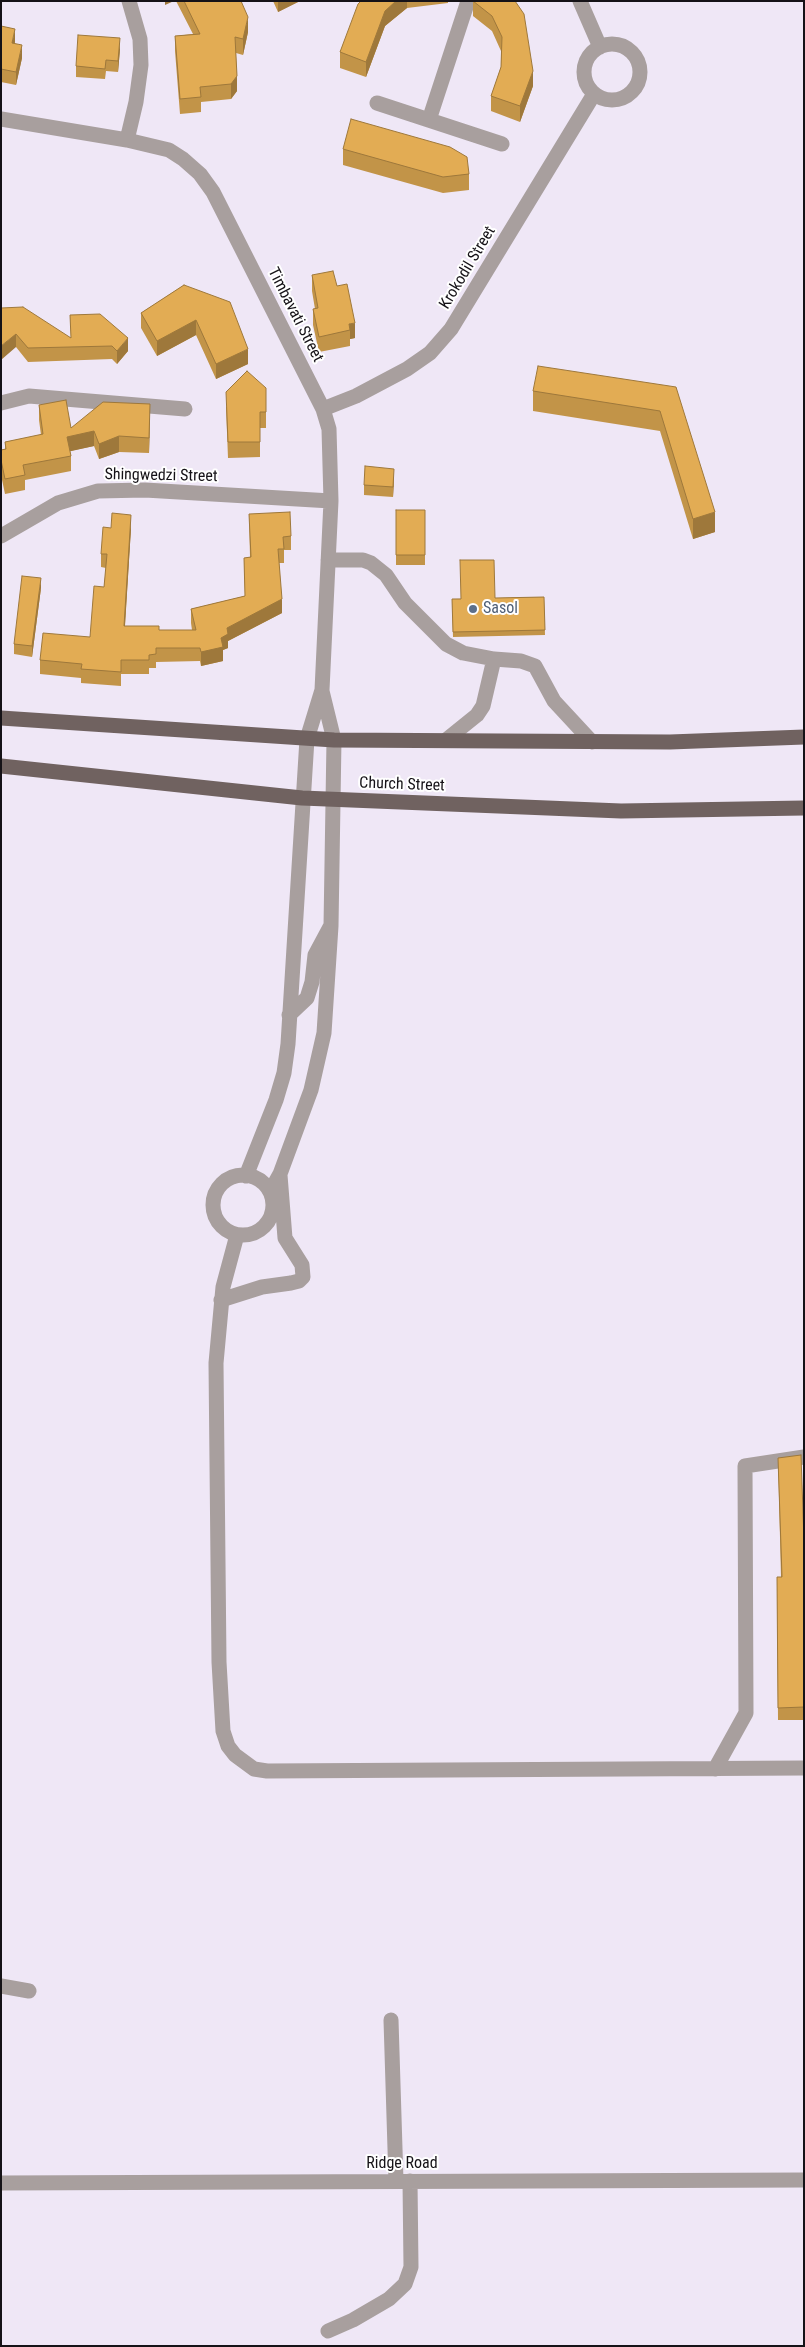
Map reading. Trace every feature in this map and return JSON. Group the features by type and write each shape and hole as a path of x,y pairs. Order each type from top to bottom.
{"main road":[{"path":"1,718 334,740 670,742 804,737"},
{"name":"Church Street","path":"1,766 302,798 622,811 804,808"}],"street":[{"path":"127,140 136,102 141,65 139,33 129,1"},
{"path":"429,120 468,1"},
{"path":"580,1 600,47"},
{"path":"609,44 627,48 639,62 641,71 635,89 629,96 611,101 594,94 585,78 585,68 593,52 600,47 609,44"},
{"name":"Krokodil Street","path":"323,409 356,396 406,369 430,352 451,329 594,94"},
{"path":"377,103 502,144"},
{"name":"Timbavati Street","path":"1,119 127,140 169,150 200,174 213,192 323,409 329,429 331,501 322,690 307,739 284,1073 246,1176"},
{"path":"1,403 30,396 185,409"},
{"name":"Shingwedzi Street","path":"1,536 58,504 98,491 145,490 331,501"},
{"path":"328,560 363,560 371,562 386,575 405,603 446,644 463,653 494,659 521,661 535,666 539,670 554,701 592,742"},
{"path":"446,740 477,714 483,706 494,659"},
{"name":"Timbavati Street","path":"270,1192 280,1174 311,1090 319,1061 328,987 331,926 334,740 322,690"},
{"path":"289,1015 307,998 312,982 315,955 331,926"},
{"path":"221,1300 262,1287 299,1281 303,1277 302,1265 285,1238 280,1174"},
{"path":"236,1176 246,1176 264,1184 270,1192 273,1211 270,1220 256,1233 236,1235 227,1231 218,1220 213,1206 215,1196 227,1180 236,1176"},
{"path":"236,1235 221,1300 216,1363 219,1662 223,1731 228,1746 235,1755 254,1769 267,1771 804,1768"},
{"path":"716,1769 746,1713 745,1466 804,1457"},
{"path":"1,1986 29,1991"},
{"path":"328,2331 353,2320 389,2299 405,2284 411,2268 391,2020"},
{"name":"Ridge Road","path":"1,2183 804,2180"}],"building":[{"path":"184,1 241,1 248,17 243,39 235,37 237,76 231,84 200,87 201,97 180,99 175,36 200,34"},
{"path":"361,1 396,1 385,11 366,62 340,52 358,4"},
{"path":"473,1 515,1 524,14 533,71 520,106 491,96 501,67 502,37 492,16"},
{"path":"1,26 15,29 12,43 22,45 16,72 1,69"},
{"path":"78,35 120,38 118,61 106,60 105,69 76,66"},
{"path":"351,119 450,147 467,157 469,174 443,177 343,149"},
{"path":"333,271 337,286 347,284 355,323 349,324 350,330 319,337 313,309 318,308 312,275"},
{"path":"184,285 230,302 248,349 216,364 196,320 157,341 141,313"},
{"path":"23,307 71,338 70,315 100,314 128,338 117,351 112,346 28,348 16,334 1,346 1,308"},
{"path":"538,366 676,387 715,512 693,519 660,411 533,391"},
{"path":"247,371 266,388 266,412 260,412 260,442 228,442 226,392"},
{"path":"66,400 71,428 103,402 150,404 149,438 119,436 99,444 94,431 67,437 71,456 23,465 25,475 5,479 1,450 6,449 5,442 43,434 39,405"},
{"path":"365,466 394,469 393,487 364,485"},
{"path":"396,510 425,510 425,555 396,555"},
{"path":"290,512 291,536 283,537 284,549 278,549 282,599 227,628 228,634 221,638 223,647 201,652 200,648 156,648 156,654 149,655 149,660 121,660 121,672 81,669 82,664 40,660 43,633 90,637 94,586 104,587 107,554 101,554 103,527 111,528 112,513 131,515 124,626 159,626 159,630 196,630 191,609 245,596 244,558 251,557 249,514"},
{"path":"460,560 494,560 495,598 544,597 545,630 453,632 452,599 461,599"},
{"path":"22,576 41,578 32,646 14,644"},
{"path":"801,1455 804,1541 804,1707 778,1708 777,1577 782,1577 778,1458"}],"place":[{"name":"Sasol","path":"473,609"}]}
